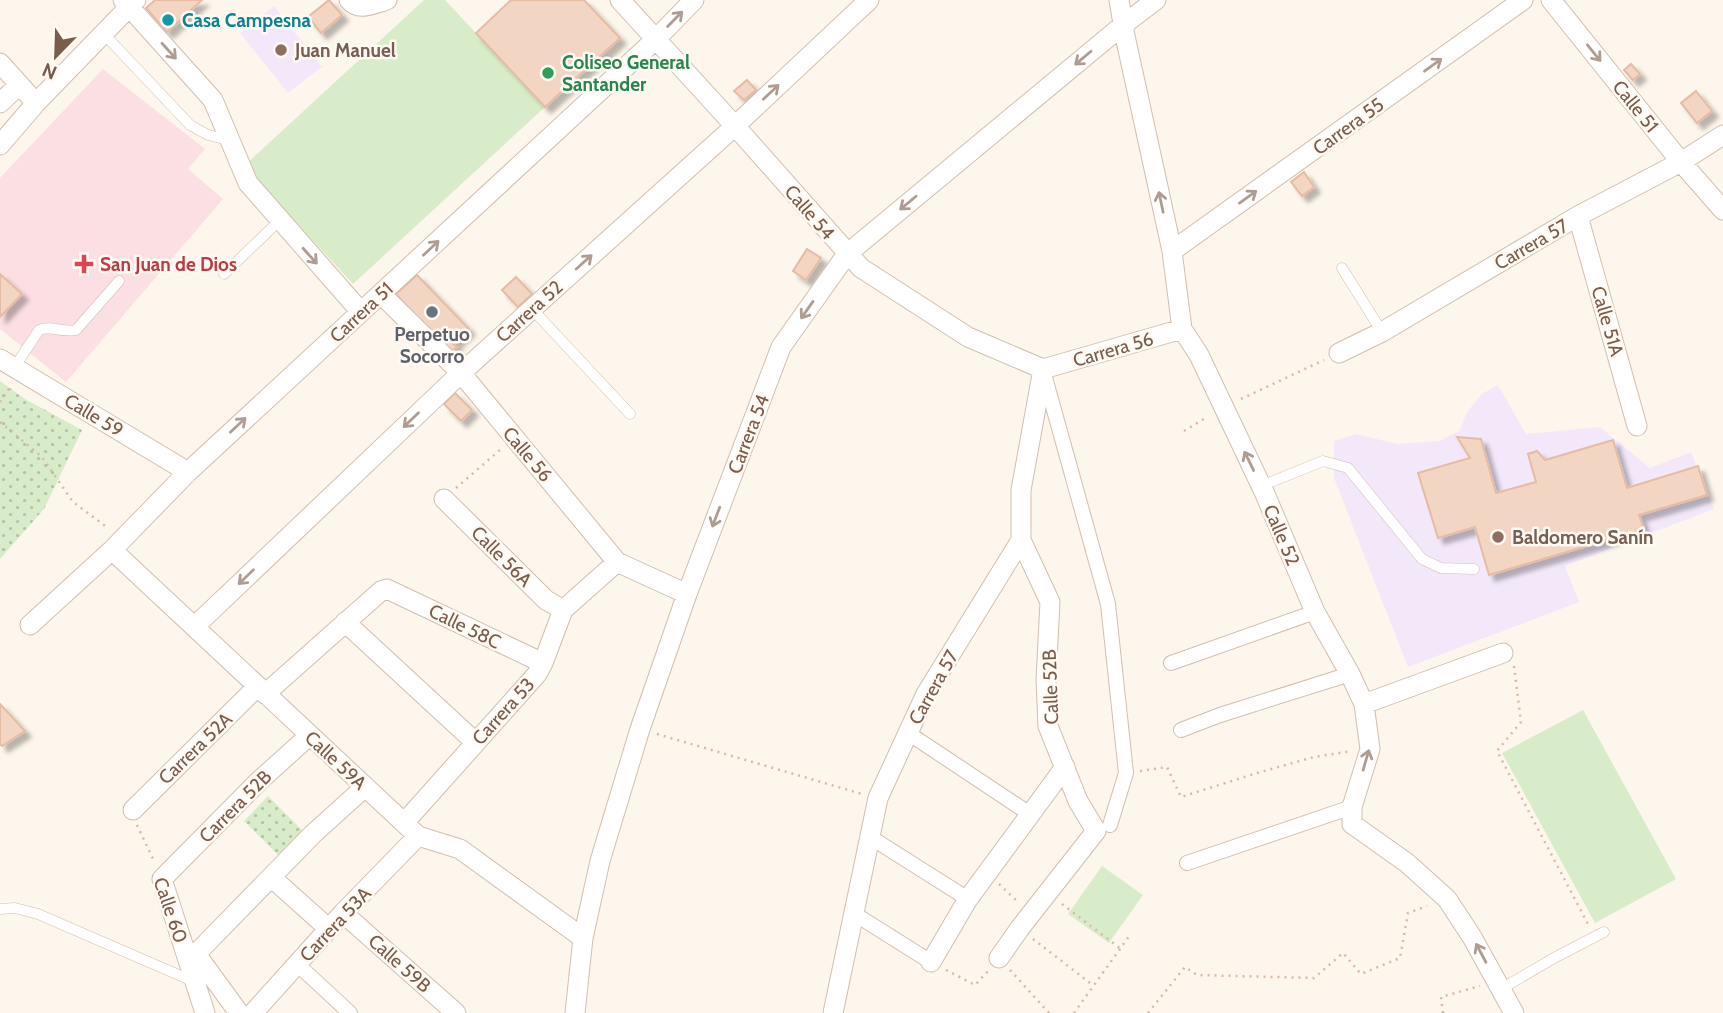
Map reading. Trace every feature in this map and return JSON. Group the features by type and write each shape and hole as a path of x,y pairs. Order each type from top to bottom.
{"street":[{"path":"358,3 387,0"},
{"name":"Calle 54","path":"620,0 861,268 968,337 1043,369"},
{"name":"Carrera 51","path":"30,625 117,545 188,472 656,39 694,0"},
{"name":"Carrera 52","path":"194,627 461,373 735,126 869,0"},
{"name":"Calle 52","path":"1119,0 1172,251 1182,329 1199,355 1261,486 1315,612 1364,704 1370,749 1352,807"},
{"name":"Carrera 54","path":"575,1013 583,938 600,861 640,729 687,594 781,347 847,254 1156,0"},
{"name":"Carrera 55","path":"1172,251 1523,0"},
{"name":"Calle 51","path":"1551,0 1723,210"},
{"path":"0,145 36,103 104,34 130,2 214,100 248,183 361,312"},
{"path":"0,63 36,103"},
{"path":"0,103 19,85"},
{"name":"Carrera 57","path":"1339,353 1382,331 1578,216 1681,162 1723,135"},
{"name":"Calle 51A","path":"1578,216 1637,426"},
{"name":"Calle 56","path":"381,294 461,373 617,562 687,594"},
{"name":"Carrera 56","path":"1043,369 1182,329"},
{"name":"Calle 59","path":"7,363 188,472"},
{"path":"1021,540 1021,490 1043,369"},
{"path":"999,958 1048,893 1103,828 1126,774 1108,604 1043,369"},
{"name":"Calle 56A","path":"444,499 546,600 563,610"},
{"name":"Carrera 57","path":"833,1013 877,798 926,694 1021,540"},
{"name":"Calle 52B","path":"1021,540 1050,602 1046,680 1048,726 1077,801 1103,828"},
{"name":"Calle 59A","path":"117,545 194,627 411,829 460,849 583,938"},
{"name":"Carrera 53","path":"411,829 475,742 537,674 563,610 617,562"},
{"name":"Carrera 52A","path":"133,810 262,690 387,589"},
{"name":"Calle 58C","path":"387,589 543,663"},
{"path":"1171,663 1315,612"},
{"path":"345,622 475,742"},
{"path":"1364,704 1503,653"},
{"path":"1181,730 1350,674"},
{"path":"908,733 1031,814"},
{"name":"Carrera 52B","path":"162,879 259,781 310,735"},
{"path":"853,913 931,962 968,898 1065,767"},
{"path":"239,1013 192,958 313,834 365,787"},
{"path":"1187,863 1352,807 1352,824 1408,863 1447,899 1472,937 1514,1013"},
{"name":"Carrera 53A","path":"253,1013 343,913 411,829"},
{"path":"870,837 968,898"},
{"path":"271,877 329,929"},
{"name":"Calle 60","path":"162,879 192,958 195,982 205,1013"},
{"name":"Calle 59B","path":"343,913 456,1013"},
{"path":"297,964 350,1013"}],"lane":[{"path":"104,34 190,125 208,135 230,140"},
{"path":"225,274 279,220"},
{"path":"1342,268 1382,331"},
{"path":"7,363 39,330 46,327 68,332 76,330 119,281"},
{"path":"532,309 630,414"},
{"path":"1261,486 1323,461 1348,468 1422,559 1441,568 1474,569"},
{"path":"0,909 15,908 38,914 195,982"},
{"path":"1499,985 1599,934"}],"path":[{"path":"1184,431 1223,407 1339,353"},
{"path":"0,422 42,457 73,502 117,545"},
{"path":"444,499 514,437"},
{"path":"1503,653 1514,666 1521,722 1497,751 1599,934"},
{"path":"640,729 877,798"},
{"path":"1126,774 1167,767 1181,797 1314,757 1370,749"},
{"name":"Calle 60","path":"133,810 132,816 162,879"},
{"path":"986,872 1026,921 1094,986"},
{"path":"1048,893 1121,949"},
{"path":"1148,1013 1185,967 1196,975 1314,978 1343,953 1361,974 1400,958 1408,913 1447,899"},
{"path":"1076,1013 1130,934"},
{"path":"999,958 1049,1013"},
{"path":"931,962 975,985"},
{"path":"1443,1013 1441,997 1499,985"}],"shaded area":[{"name":"Juan Manuel","path":"274,6 322,67 288,93 240,33"},
{"name":"San Juan de Dios","path":"103,69 205,149 188,169 223,199 66,382 0,329 0,178"},
{"name":"Baldomero Sanín","path":"1498,385 1526,434 1600,427 1650,468 1691,452 1714,509 1565,566 1579,602 1408,667 1334,478 1334,441 1356,434 1397,444 1439,441 1459,431 1467,412 1482,394"}],"green space":[{"path":"424,0 445,0 545,107 353,284 244,166"},
{"path":"0,381 25,399 82,430 44,509 0,559"},
{"path":"1583,710 1676,879 1595,923 1502,753"},
{"path":"268,796 307,835 282,859 244,821"},
{"path":"1102,866 1143,895 1109,943 1068,914"}],"building":[{"name":"Casa Campesna","path":"155,0 202,0 167,32 146,8"},
{"path":"329,0 342,15 321,33 308,17"},
{"name":"Coliseo General Santander","path":"511,0 584,0 620,38 545,107 476,33"},
{"path":"1631,64 1640,74 1633,80 1624,70"},
{"path":"747,80 756,90 744,100 734,91"},
{"path":"1696,91 1712,111 1697,123 1681,103"},
{"path":"1304,172 1314,187 1302,196 1291,182"},
{"path":"807,249 821,258 806,280 793,271"},
{"path":"0,274 22,294 0,317"},
{"name":"Perpetuo Socorro","path":"417,275 469,329 453,344 457,347 449,355 396,294"},
{"path":"516,277 532,294 518,307 502,290"},
{"path":"455,393 472,410 461,421 444,404"},
{"path":"1457,437 1481,439 1496,493 1536,482 1528,454 1537,451 1545,460 1613,440 1627,488 1698,466 1707,495 1639,515 1644,529 1489,575 1475,527 1438,538 1418,473 1470,458"},
{"path":"0,704 25,731 2,746 0,744"}],"place":[{"name":"Casa Campesna","path":"168,20"},
{"name":"Juan Manuel","path":"281,50"},
{"name":"Coliseo General Santander","path":"548,73"},
{"name":"San Juan de Dios","path":"84,264"},
{"name":"Perpetuo Socorro","path":"432,312"},
{"name":"Baldomero Sanín","path":"1498,537"}]}
